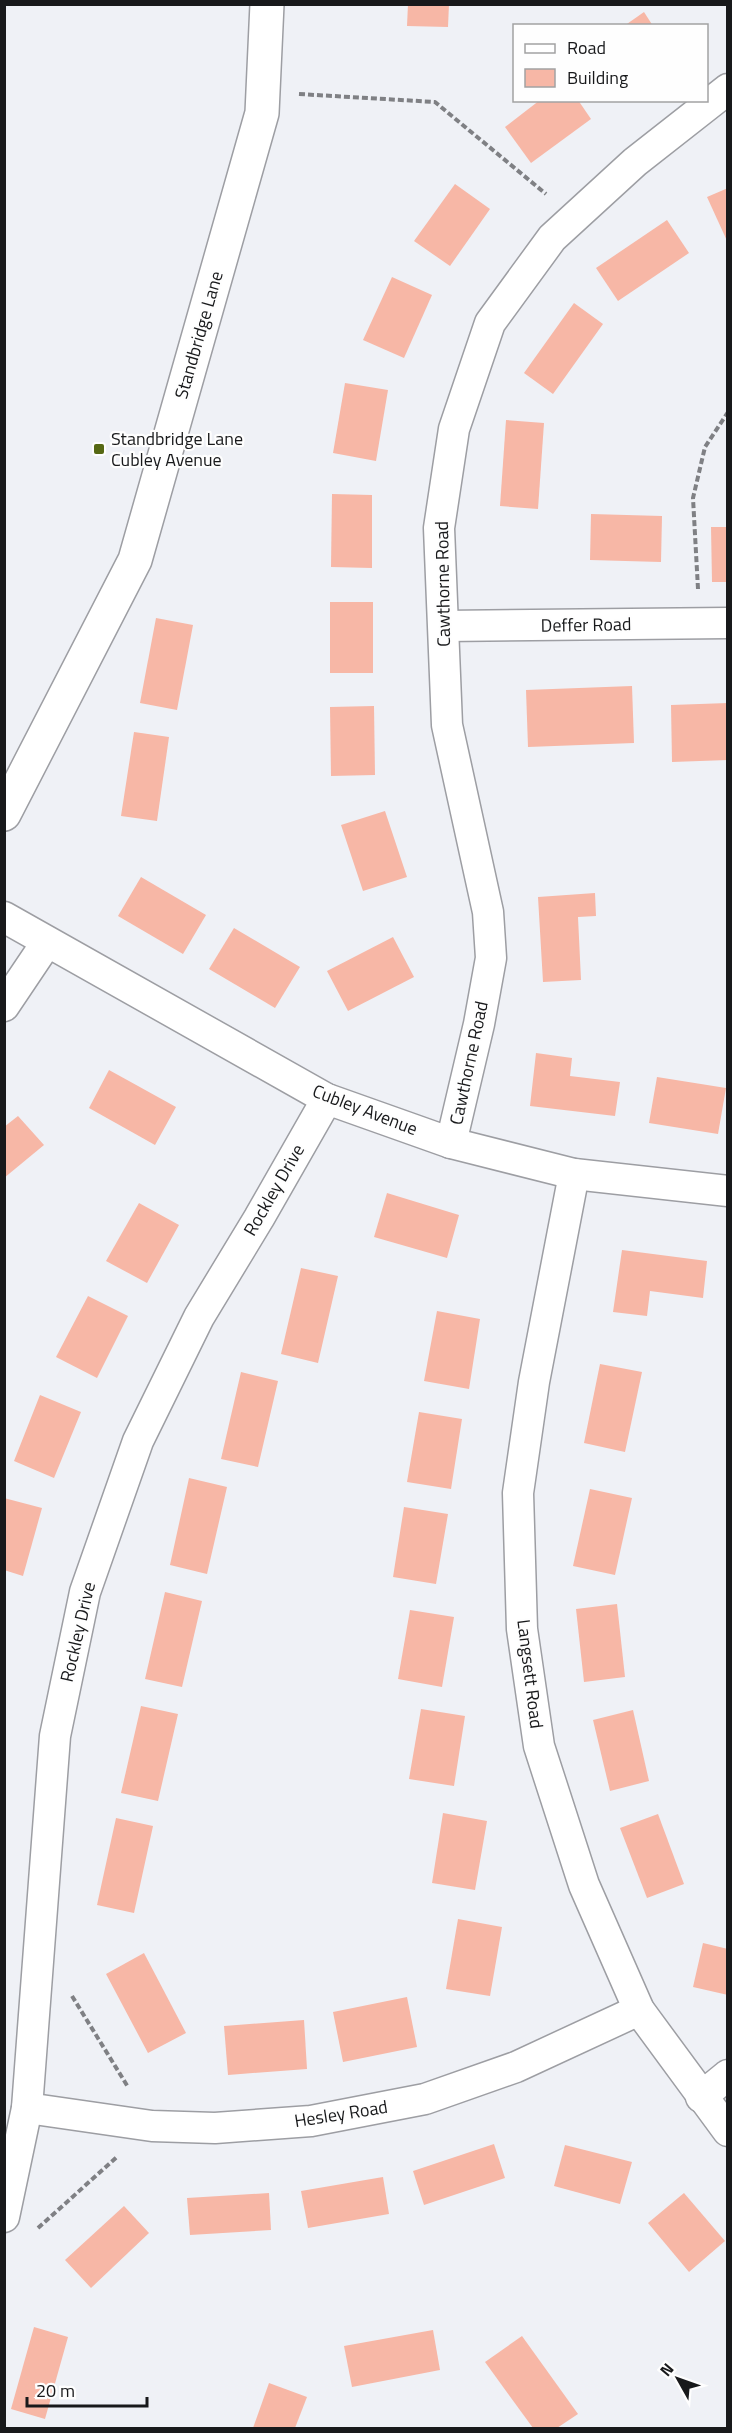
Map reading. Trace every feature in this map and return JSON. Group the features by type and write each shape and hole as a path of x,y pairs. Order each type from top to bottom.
{"street":[{"name":"Standbridge Lane","path":"4,814 135,560 262,113 267,4"},
{"name":"Cawthorne Road","path":"451,1143 479,1024 490,958 488,912 447,725 439,528 454,429 490,323 552,238 635,162 728,89"},
{"name":"Deffer Road","path":"444,626 713,623"},
{"name":"Cubley Avenue","path":"4,917 327,1099 451,1143 574,1174 728,1191"},
{"path":"4,1006 46,942"},
{"name":"Rockley Drive","path":"4,2217 27,2108 55,1736 85,1592 138,1441 199,1317 327,1099"},
{"name":"Langsett Road","path":"574,1174 534,1382 518,1493 522,1629 539,1746 584,1886 639,2010 728,2131"},
{"name":"Hesley Road","path":"27,2108 152,2126 215,2128 311,2121 425,2099 516,2067 639,2010"},
{"path":"701,2097 728,2075"}],"path":[{"path":"263,91 435,102 574,218"},
{"path":"713,623 693,498 705,447 728,412"}],"building":[{"path":"408,4 449,4 448,27 407,26"},
{"path":"644,12 652,24 627,24"},
{"path":"537,102 579,102 591,119 531,163 505,127"},
{"path":"455,184 490,209 450,266 414,241"},
{"path":"728,188 728,243 707,197"},
{"path":"667,220 689,253 618,301 596,268"},
{"path":"392,277 432,295 404,358 363,340"},
{"path":"574,303 603,324 553,394 524,373"},
{"path":"345,383 388,390 376,461 333,453"},
{"path":"506,420 544,423 538,509 500,506"},
{"path":"332,494 372,495 372,568 331,567"},
{"path":"591,514 662,516 661,562 590,560"},
{"path":"711,527 728,527 728,582 712,582"},
{"path":"330,602 373,602 373,673 330,673"},
{"path":"156,618 193,625 177,710 140,703"},
{"path":"632,686 634,743 528,747 526,690"},
{"path":"728,703 728,760 672,762 671,705"},
{"path":"374,706 375,775 331,776 330,707"},
{"path":"134,732 169,737 157,821 121,816"},
{"path":"385,811 407,877 363,891 341,825"},
{"path":"141,877 206,915 183,954 118,916"},
{"path":"595,893 596,916 578,917 581,980 543,982 538,897"},
{"path":"234,928 300,967 275,1008 209,969"},
{"path":"393,937 414,977 348,1011 327,971"},
{"path":"536,1053 572,1058 570,1076 620,1082 615,1116 530,1106"},
{"path":"109,1070 176,1107 155,1145 89,1108"},
{"path":"657,1077 726,1088 718,1134 649,1123"},
{"path":"18,1116 44,1145 4,1178 4,1127"},
{"path":"387,1193 459,1215 447,1258 374,1237"},
{"path":"139,1203 179,1225 147,1283 106,1261"},
{"path":"622,1250 707,1261 703,1298 650,1291 647,1316 613,1312"},
{"path":"301,1268 338,1276 318,1363 281,1354"},
{"path":"88,1296 128,1316 97,1378 56,1357"},
{"path":"437,1311 480,1319 469,1389 424,1381"},
{"path":"600,1364 642,1372 625,1452 584,1443"},
{"path":"241,1372 278,1381 258,1467 221,1459"},
{"path":"40,1395 81,1412 54,1478 14,1461"},
{"path":"419,1412 462,1419 451,1489 407,1482"},
{"path":"189,1478 227,1487 207,1574 170,1565"},
{"path":"590,1489 632,1498 615,1575 573,1566"},
{"path":"4,1498 42,1508 23,1576 4,1570"},
{"path":"404,1507 448,1514 436,1584 393,1577"},
{"path":"165,1592 202,1601 182,1687 145,1679"},
{"path":"617,1604 625,1677 584,1682 576,1609"},
{"path":"410,1610 454,1617 442,1687 398,1679"},
{"path":"141,1706 178,1714 158,1801 121,1793"},
{"path":"421,1709 465,1716 454,1786 409,1779"},
{"path":"633,1710 649,1781 610,1791 593,1720"},
{"path":"443,1813 487,1821 475,1890 432,1883"},
{"path":"658,1814 684,1884 647,1898 620,1828"},
{"path":"116,1818 153,1826 134,1913 97,1905"},
{"path":"458,1919 502,1927 490,1996 446,1989"},
{"path":"703,1943 728,1949 728,1995 693,1987"},
{"path":"144,1953 186,2033 148,2053 106,1974"},
{"path":"407,1997 417,2047 343,2062 333,2012"},
{"path":"304,2020 307,2069 228,2075 224,2026"},
{"path":"494,2144 505,2178 424,2205 413,2171"},
{"path":"565,2145 632,2162 620,2204 554,2186"},
{"path":"383,2177 389,2214 308,2228 301,2191"},
{"path":"269,2193 271,2230 190,2235 187,2198"},
{"path":"684,2193 725,2241 689,2272 648,2223"},
{"path":"124,2206 149,2233 91,2288 65,2260"},
{"path":"34,2327 68,2337 45,2419 11,2409"},
{"path":"433,2330 440,2370 352,2387 344,2346"},
{"path":"522,2336 578,2414 557,2428 533,2428 485,2362"},
{"path":"269,2383 307,2397 295,2428 253,2428"}],"place":[{"name":"Standbridge Lane Cubley Avenue","path":"99,449"}]}
